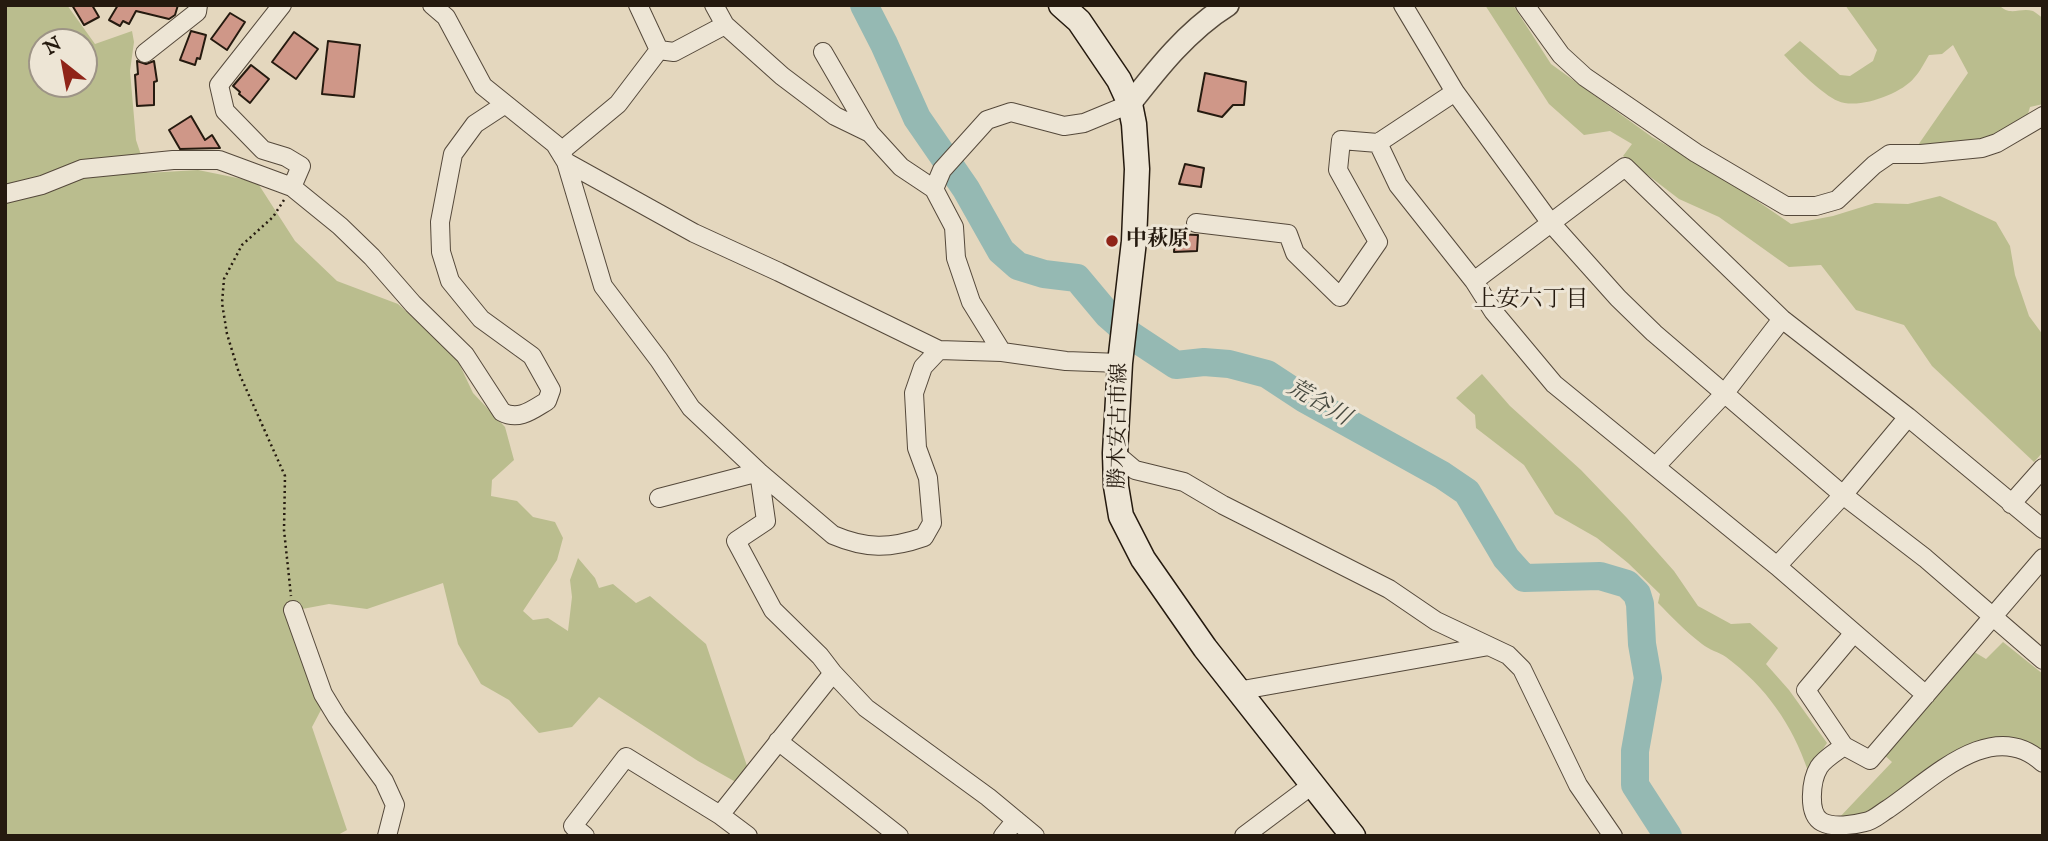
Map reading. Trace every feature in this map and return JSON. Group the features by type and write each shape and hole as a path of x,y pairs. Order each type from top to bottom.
{"main road":[{"name":"勝木安古市線","path":"1061,5 1079,21 1119,80 1130,104 1134,124 1137,169 1134,241 1121,357 1115,453 1116,486 1121,516 1129,535 1157,580 1237,691 1353,836"}],"street":[{"path":"145,53 197,12 198,5"},
{"path":"282,5 219,85 225,111 263,149 301,166 292,187"},
{"path":"432,5 446,17 483,86 555,144 563,157 603,286 659,359 691,408 759,472 833,535 886,548 924,537 932,523 928,478 917,448 914,393 923,367 939,350"},
{"path":"638,5 659,50"},
{"path":"714,5 725,24 782,76 835,116 870,133"},
{"path":"934,189 942,170 987,120 1011,112 1064,125 1084,123 1130,104 1163,62 1212,15 1227,5"},
{"path":"1403,5 1455,92 1550,222 1618,298 1724,394 1843,495 1924,558 2043,660"},
{"path":"1525,5 1561,55 1585,77 1696,153 1786,206 1816,206 1837,200 1874,165 1890,154 1982,148 1997,143 2043,116"},
{"path":"659,50 674,52 725,24"},
{"path":"563,157 618,104 659,50"},
{"path":"823,52 870,133 901,167 934,189 954,227 956,258 971,302 1002,352"},
{"path":"1196,223 1288,234 1295,253 1340,297 1378,242 1338,170 1341,139 1378,143 1455,92"},
{"path":"5,194 42,186 57,177 82,169 173,160 219,160 292,187 340,226 372,257 413,304 465,355 502,412 512,417 524,414 547,401 551,390 532,356 481,319 450,281 441,252 440,222 453,154 475,124 504,105"},
{"path":"1378,143 1398,184 1474,281 1493,311 1554,384 1777,566 1926,695"},
{"path":"563,157 694,233 939,350 1002,352 1066,361 1121,357"},
{"path":"1474,281 1625,167 1782,319 1908,417 2043,529"},
{"path":"1657,466 1724,394 1782,319"},
{"path":"1777,566 1843,495 1908,417"},
{"path":"1115,453 1135,470 1184,482 1223,505 1389,589 1436,621 1508,655 1522,669 1578,785 1613,836"},
{"path":"2011,504 2043,468"},
{"path":"659,498 759,472"},
{"path":"759,472 766,521 736,541 773,610 820,656 866,708 988,797 1035,836"},
{"path":"1853,634 1806,690 1844,746 1870,760 2043,558"},
{"path":"293,610 323,694 384,780 395,805 387,836"},
{"path":"1237,691 1490,646"},
{"path":"720,815 833,673"},
{"path":"778,741 899,836"},
{"path":"1844,746 1819,766 1812,796 1816,816 1822,822 1833,825 1867,822 1953,761 1976,750 1999,746 2024,749 2043,763"},
{"path":"585,836 573,826 626,757 720,815 748,836"},
{"path":"1244,836 1312,785"},
{"path":"1003,836 1016,820"}],"path":[{"path":"292,187 272,218 242,245 224,279 222,303 227,334 239,373 285,476 284,530 293,610"}],"green space":[{"path":"5,5 67,5 84,28 28,28 28,98 98,98 98,43 132,31 134,42 130,71 136,140 147,173 198,170 257,182 295,241 337,281 398,304 456,357 473,393 505,427 514,460 492,480 491,496 517,501 533,517 555,522 563,538 557,560 523,611 533,620 548,618 568,631 572,597 570,580 578,558 595,578 599,588 613,584 636,603 650,596 706,644 747,766 743,786 698,761 599,697 572,727 539,733 509,700 481,684 458,644 443,583 367,609 329,604 286,612 322,708 312,727 347,830 336,836 5,836"},
{"path":"1485,5 1513,5 1551,64 1652,137 1722,177 1791,224 1833,216 1875,203 1908,204 1940,196 1996,222 2010,246 2015,275 2029,316 2043,335 2043,452 2034,462 1932,366 1904,325 1856,310 1821,265 1789,267 1719,217 1679,199 1623,156 1632,144 1610,131 1584,135 1549,104"},
{"path":"1845,5 1999,5 2011,11 2033,11 2043,18 2043,104 2030,107 2027,117 1991,140 1916,148 1968,73 1953,45 1942,54 1929,55 1914,78 1890,95 1856,103 1832,98 1784,55 1800,41 1840,75 1850,76 1873,61 1877,50"},
{"path":"1482,374 1510,406 1581,470 1627,518 1674,571 1698,606 1731,624 1750,623 1778,648 1766,664 1789,690 1827,743 1808,771 1786,722 1753,681 1726,657 1705,646 1685,629 1658,603 1660,594 1628,563 1597,538 1555,514 1524,465 1476,428 1475,415 1456,398"},
{"path":"2003,642 2043,674 2043,757 2004,742 1865,816 1837,820 1892,762 1882,753 1971,650 1986,659"}],"building":[{"path":"72,5 92,5 99,17 84,25"},
{"path":"118,5 178,5 175,15 169,19 136,11 129,24 123,21 120,26 109,20"},
{"path":"230,13 245,22 227,50 211,39"},
{"path":"191,31 206,35 200,59 197,58 195,65 180,60"},
{"path":"294,32 318,49 296,79 272,62"},
{"path":"328,41 360,45 354,97 322,94"},
{"path":"137,61 146,64 154,61 157,81 154,82 154,105 137,106"},
{"path":"251,65 269,79 250,103 233,86"},
{"path":"1205,73 1246,82 1244,105 1233,105 1222,117 1198,111"},
{"path":"191,116 205,140 212,135 220,148 180,149 169,130"},
{"path":"1185,164 1204,168 1201,187 1179,184"},
{"path":"1175,234 1198,235 1197,251 1174,252"}],"waterway":[{"name":"荒谷川","path":"864,5 917,118 966,189 1001,251 1018,266 1044,274 1077,278 1108,315 1132,336 1176,365 1204,362 1229,364 1267,374 1305,399 1442,475 1467,492 1506,558 1524,578 1600,576 1627,584 1637,594 1648,678 1635,751 1635,785 1668,836"}],"place":[{"name":"中萩原","path":"1112,241"}],"district":[{"name":"上安六丁目","path":"1531,301"}]}
